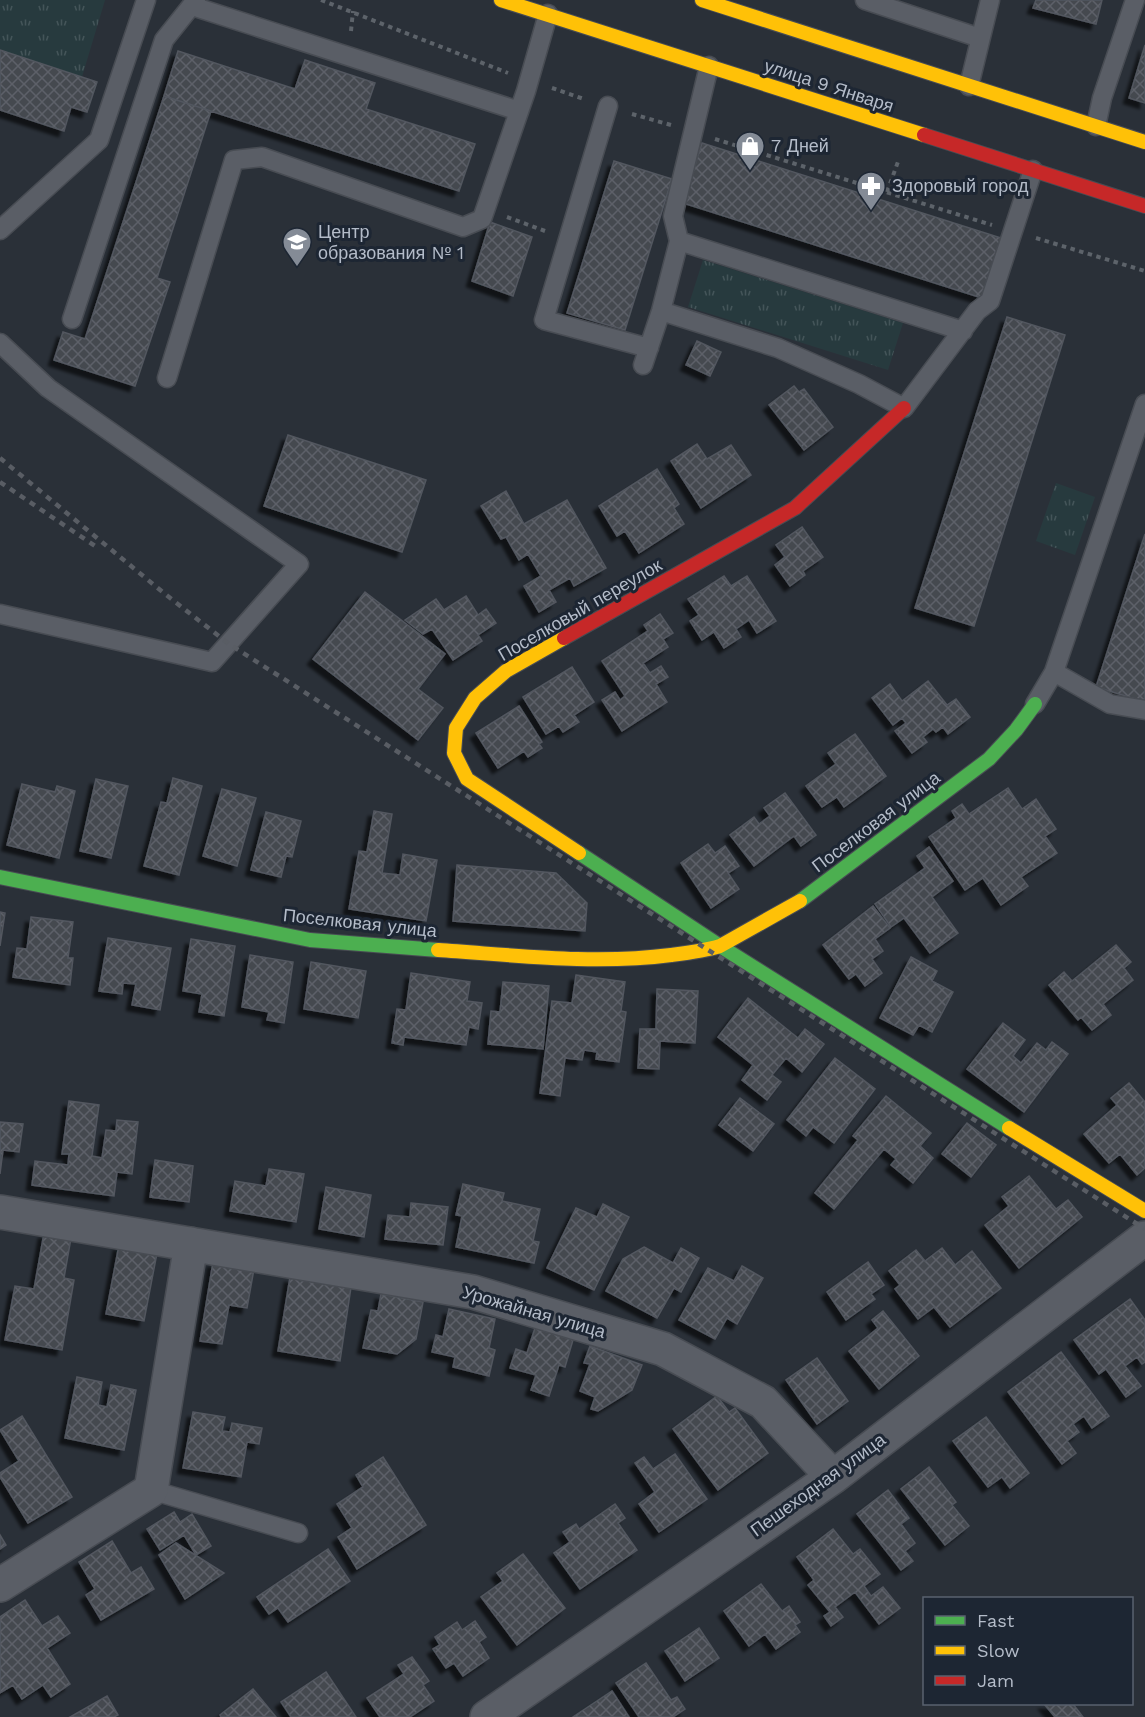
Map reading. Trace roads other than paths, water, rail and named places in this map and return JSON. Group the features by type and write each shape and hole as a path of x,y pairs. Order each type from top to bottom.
{"street":[{"name":"улица 9 Января","path":"501,0 541,8 709,66 1145,206"},
{"path":"702,0 1145,141"},
{"name":"Поселковый переулок","path":"720,946 467,779 454,753 456,728 475,698 506,671 795,508 904,408"},
{"name":"Поселковая улица","path":"0,878 310,939 564,959 637,959 707,951 809,896 989,759 1016,730 1035,704"},
{"name":"Пешеходная улица","path":"487,1717 832,1477 1144,1234 944,1087 720,946"},
{"name":"Урожайная улица","path":"0,1212 473,1292 663,1349 763,1402 832,1477"},
{"path":"0,1585 151,1490 190,1244"}],"lane":[{"path":"0,230 99,140 146,0"},
{"path":"865,0 980,38"},
{"path":"969,86 990,0"},
{"path":"1096,126 1102,98 1135,0"},
{"path":"72,319 164,40 194,3 519,111"},
{"path":"167,378 234,160 262,157 463,227 482,219 529,81 541,8"},
{"path":"608,106 544,320 646,357 661,311 679,241 673,216 709,66"},
{"path":"661,311 778,348 859,384 904,408 977,311 990,301 1032,170"},
{"path":"679,241 963,331"},
{"path":"0,343 48,388 299,564 212,662 0,614"},
{"path":"1035,704 1054,672 1145,404"},
{"path":"1054,672 1110,704 1145,710"},
{"path":"151,1490 298,1533"}],"railway":[{"path":"0,458 229,644 1145,1229"},
{"path":"0,482 98,548"}],"place":[{"name":"7 Дней","path":"750,172"},
{"name":"Здоровый город","path":"871,212"},
{"name":"Центр образования № 1","path":"297,268"}]}
